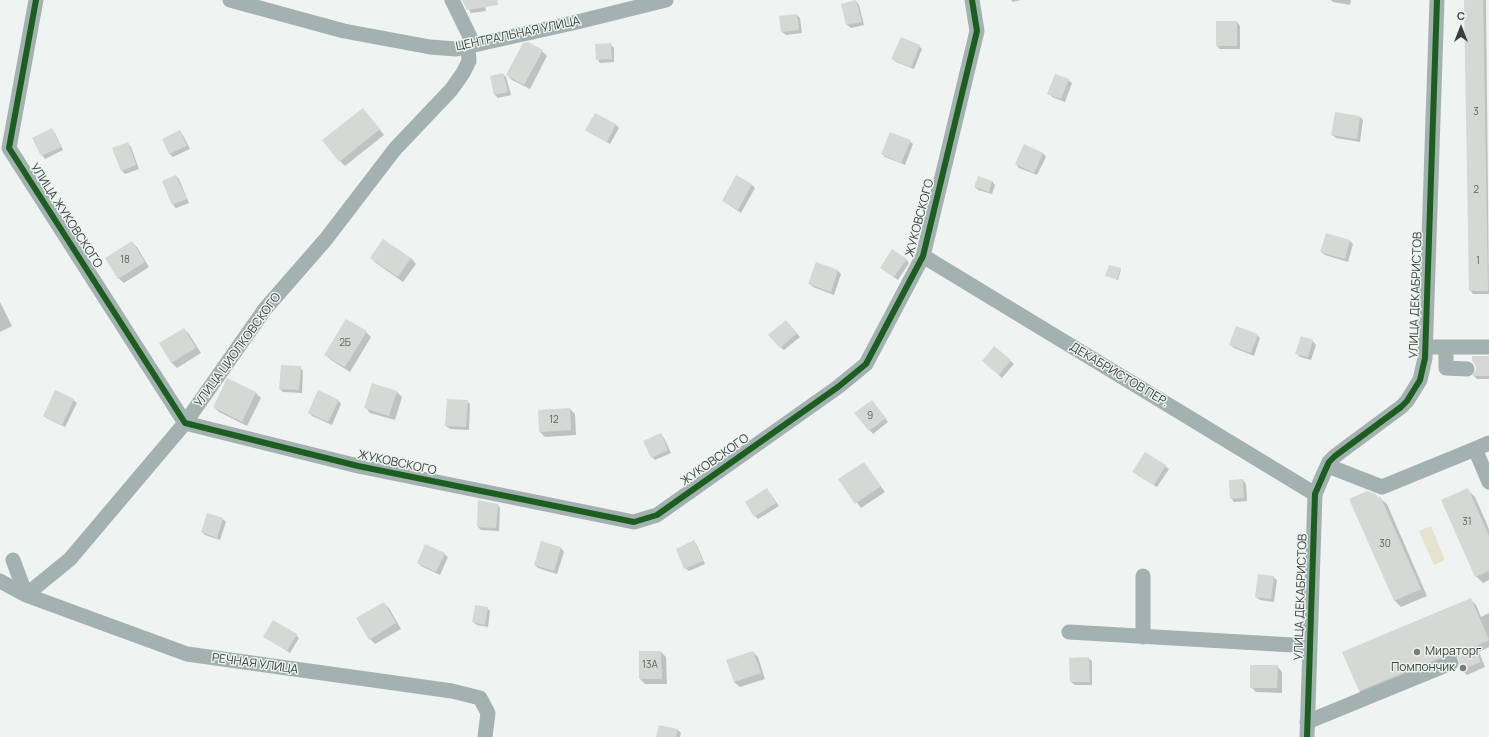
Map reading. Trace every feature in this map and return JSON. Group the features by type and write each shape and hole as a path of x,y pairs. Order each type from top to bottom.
{"street":[{"name":"УЛИЦА ЖУКОВСКОГО","path":"36,0 8,148 185,423"},
{"name":"ЦЕНТРАЛЬНАЯ УЛИЦА","path":"230,0 344,31 430,47 456,49 577,22 666,0"},
{"path":"452,0 471,46"},
{"name":"ЖУКОВСКОГО","path":"185,423 358,466 634,522 657,515 838,386 866,364 923,256 977,31 972,0"},
{"name":"УЛИЦА ДЕКАБРИСТОВ","path":"1307,730 1315,494 1320,481 1335,456 1407,401 1420,380 1425,358 1437,0"},
{"name":"УЛИЦА ЦИОЛКОВСКОГО","path":"26,595 70,559 185,423 265,309 326,239 395,149 451,90 463,73 469,61 471,46"},
{"name":"ДЕКАБРИСТОВ ПЕР.","path":"923,256 1315,494"},
{"path":"1425,347 1489,347"},
{"path":"1446,347 1446,368 1466,369"},
{"path":"1328,466 1382,487 1489,443"},
{"path":"1475,449 1489,482"},
{"path":"13,560 26,595"},
{"path":"1143,576 1143,637"},
{"name":"РЕЧНАЯ УЛИЦА","path":"0,581 26,595 187,654 452,691 480,698 488,713 485,737"},
{"path":"1069,632 1310,646"},
{"path":"1307,730 1451,663"}],"shaded area":[{"path":"1431,526 1445,560 1434,565 1419,531"}],"building":[{"path":"462,0 498,0 498,5 467,10"},
{"path":"856,0 862,22 846,25 841,4"},
{"path":"1464,0 1483,0 1488,291 1469,291"},
{"path":"797,14 799,30 781,32 779,16"},
{"path":"1216,21 1237,21 1237,46 1216,46"},
{"path":"901,37 920,45 911,67 891,59"},
{"path":"528,42 543,50 524,85 506,75 523,43"},
{"path":"611,43 612,59 596,60 595,44"},
{"path":"503,73 508,92 494,95 490,76"},
{"path":"1055,74 1069,79 1061,99 1047,94"},
{"path":"363,108 380,129 339,162 322,140"},
{"path":"1335,112 1360,116 1357,139 1331,135"},
{"path":"595,113 616,124 607,142 585,130"},
{"path":"52,128 61,147 41,156 32,138"},
{"path":"180,130 187,146 169,154 162,139"},
{"path":"890,132 911,140 901,163 881,154"},
{"path":"128,142 136,165 121,171 112,148"},
{"path":"1024,144 1043,153 1034,173 1015,164"},
{"path":"176,175 187,199 172,205 162,181"},
{"path":"736,175 752,184 738,210 722,201"},
{"path":"978,176 992,181 989,192 974,187"},
{"path":"1326,233 1350,240 1345,259 1320,252"},
{"path":"383,239 411,258 398,277 370,258"},
{"path":"132,241 145,262 118,279 105,258"},
{"path":"892,249 907,259 894,277 880,268"},
{"path":"816,262 838,270 831,292 808,284"},
{"path":"1109,265 1121,268 1117,279 1105,276"},
{"path":"346,319 367,331 345,367 324,355"},
{"path":"786,320 797,333 780,348 768,335"},
{"path":"1236,326 1258,334 1251,353 1229,345"},
{"path":"184,328 196,348 171,363 159,343"},
{"path":"1301,336 1313,340 1308,357 1295,354"},
{"path":"994,346 1011,360 999,375 982,361"},
{"path":"1472,356 1489,356 1489,376 1472,376 1476,369 1472,361"},
{"path":"281,365 301,366 299,390 279,389"},
{"path":"227,378 256,392 242,422 213,407"},
{"path":"372,383 397,391 389,416 364,408"},
{"path":"55,390 74,399 62,425 43,416"},
{"path":"318,390 339,400 328,422 308,413"},
{"path":"447,399 468,400 466,427 445,426"},
{"path":"872,400 886,418 869,431 854,413"},
{"path":"570,408 571,430 539,432 538,410"},
{"path":"661,433 668,450 651,458 643,441"},
{"path":"1145,452 1166,465 1154,485 1132,472"},
{"path":"864,462 881,486 855,504 838,479"},
{"path":"1243,479 1244,498 1230,499 1229,480"},
{"path":"767,488 776,503 754,517 745,502"},
{"path":"1468,488 1489,536 1489,571 1475,577 1441,500"},
{"path":"1367,491 1376,494 1377,498 1380,496 1421,589 1394,601 1349,499"},
{"path":"478,500 498,504 496,528 477,527"},
{"path":"207,513 223,518 217,538 201,532"},
{"path":"694,540 703,561 684,569 676,549"},
{"path":"541,541 561,547 554,571 534,565"},
{"path":"425,544 445,553 436,572 417,563"},
{"path":"1258,574 1274,576 1271,599 1255,597"},
{"path":"1471,598 1489,640 1474,647 1481,662 1461,670 1459,659 1454,652 1359,691 1342,652"},
{"path":"384,602 396,623 369,640 356,618"},
{"path":"475,605 488,607 485,625 472,622"},
{"path":"273,620 297,634 287,651 263,637"},
{"path":"639,651 661,651 662,679 639,679"},
{"path":"753,651 761,673 734,682 726,660"},
{"path":"1089,657 1090,682 1070,682 1069,658"},
{"path":"1250,665 1278,665 1277,688 1250,688"},
{"path":"659,725 678,729 676,737 656,737"}],"cycle path":[{"path":"36,0 9,148 185,423 358,466 634,522 657,515 838,387 866,364 923,256 977,31 972,0"},
{"path":"1307,737 1315,494 1329,462 1407,401 1420,380 1425,358 1437,0"}],"place":[{"name":"Мираторг","path":"1417,652"},
{"name":"Помпончик","path":"1463,668"}]}
